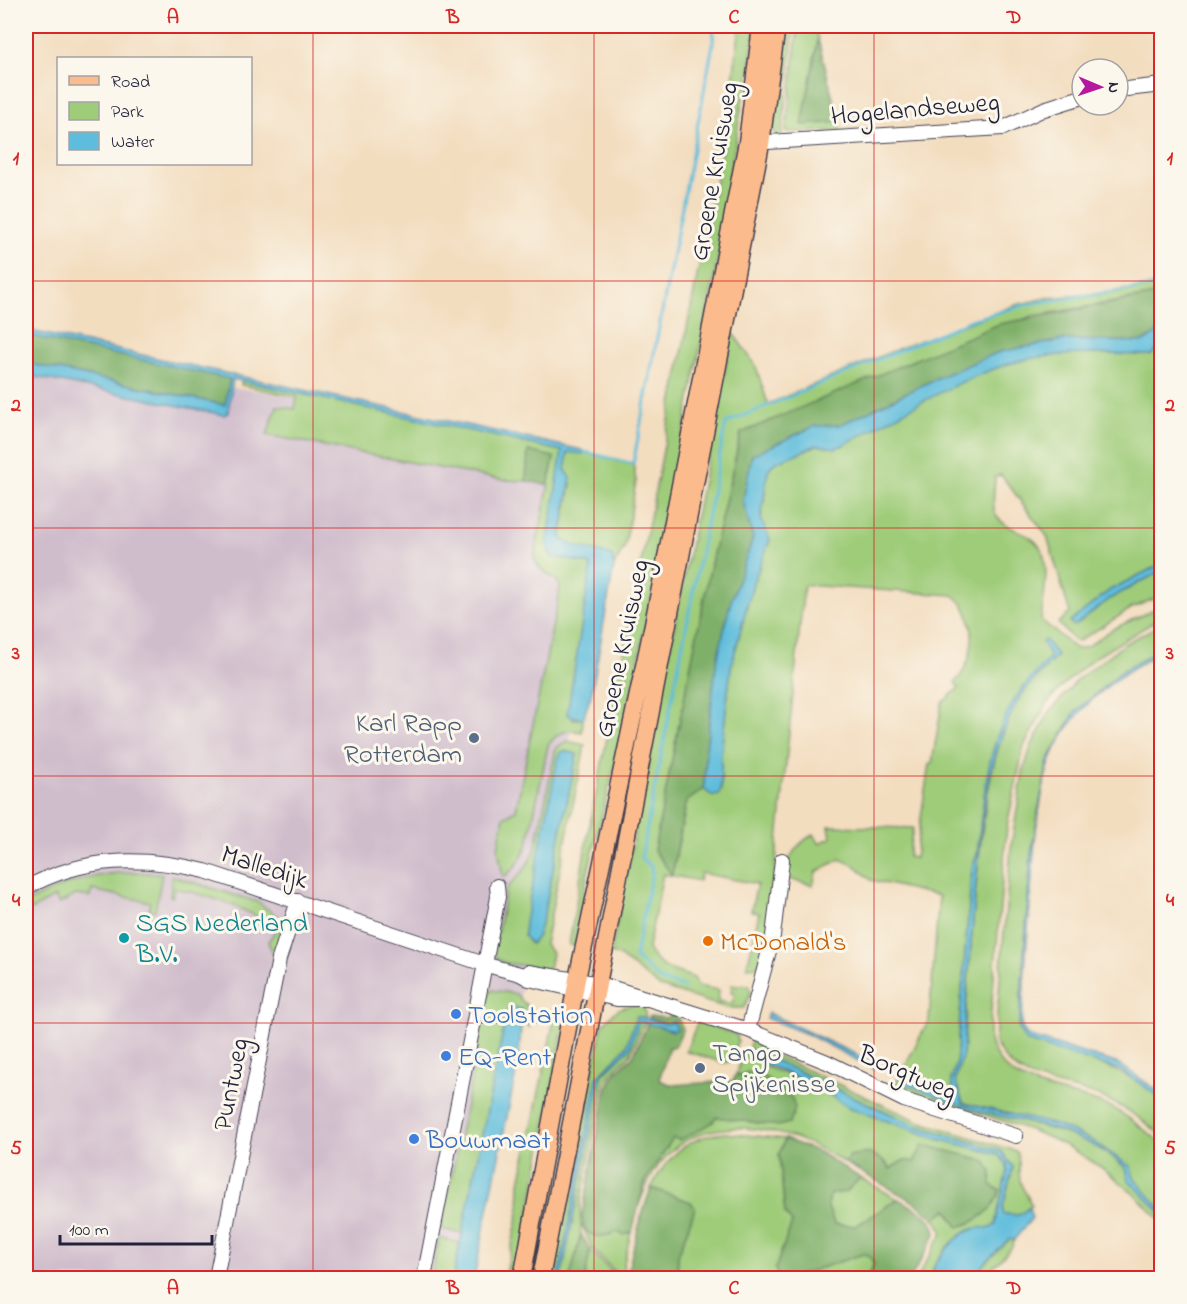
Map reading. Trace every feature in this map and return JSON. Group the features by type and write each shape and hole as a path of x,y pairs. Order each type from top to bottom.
{"main road":[{"name":"Groene Kruisweg","path":"541,1278 599,989 754,143 761,26"},
{"name":"Groene Kruisweg","path":"522,1278 576,985 777,26"}],"street":[{"path":"1130,89 1161,86"},
{"name":"Hogelandseweg","path":"754,143 1003,128 1044,109 1070,101"},
{"name":"Malledijk","path":"26,888 75,866 136,859 168,862 205,871 298,901 520,974 529,980 599,989"},
{"path":"748,1030 773,936 782,861"},
{"path":"424,1278 487,965 498,897 497,886"},
{"name":"Puntweg","path":"216,1278 279,959 298,901"},
{"name":"Borgtweg","path":"599,989 647,999 748,1030 827,1062 904,1100 1016,1136"}],"shaded area":[{"path":"26,364 260,391 560,453 577,703 465,1278 26,1278"}],"green space":[{"path":"740,26 755,26 748,88 743,98 729,181 730,197 629,708 588,871 574,946 569,945 585,850 728,118"},
{"path":"782,26 794,26 781,141 771,128"},
{"path":"798,26 815,26 818,39 802,125 839,122 841,131 786,132"},
{"path":"818,39 839,122 802,125"},
{"path":"1161,284 1161,294 1032,316 741,433 712,559 654,850 672,875 687,801 704,789 712,796 719,795 721,789 721,753 731,667 753,583 770,540 761,520 768,470 774,463 817,445 836,448 934,395 1006,364 1060,354 1151,355 1161,347 1161,564 1110,590 1074,626 1111,598 1161,571 1161,596 1132,608 1079,641 1074,640 1058,623 1070,613 1047,536 1001,475 995,477 994,509 998,518 1033,539 1042,551 1046,576 1041,620 1076,649 1086,647 1113,629 1161,606 1162,617 1094,658 1060,688 1047,704 1024,746 1007,825 989,1035 995,1054 1005,1068 1020,1078 1036,1085 1108,1106 1129,1118 1161,1143 1161,1209 1133,1178 1132,1171 1091,1140 1056,1125 963,1103 955,1079 963,1054 977,875 991,775 1001,739 1016,704 1057,656 1045,648 1050,657 1014,700 998,735 991,758 977,854 972,869 956,1065 951,1079 954,1095 904,1078 964,1105 1041,1126 1095,1146 1126,1168 1129,1180 1161,1213 1161,1221 1117,1180 1067,1146 1030,1130 895,1084 929,1020 939,896 871,880 856,866 840,859 816,872 813,885 787,879 788,865 793,852 814,834 819,843 831,838 829,826 913,828 908,857 915,858 929,764 932,763 942,703 959,688 955,682 968,662 971,650 971,625 961,603 953,595 804,585 769,925 760,966 747,967 759,913 751,911 757,884 701,873 699,881 663,874 648,948 661,965 694,978 698,986 719,990 718,1001 732,1004 735,994 731,993 732,985 749,985 751,992 744,1008 727,1008 660,987 619,956 611,953 732,332 755,364 768,404 900,348 1016,305 1046,298 1119,292"},
{"path":"1161,294 1161,331 1143,342 1064,340 999,352 937,378 840,425 815,426 752,455 743,501 753,538 730,604 716,665 706,749 704,789 685,805 672,875 654,850 712,559 741,433 999,324"},
{"path":"26,335 230,378 225,405 26,363"},
{"path":"242,380 563,451 551,556 589,564 591,569 573,719 583,719 582,732 563,732 548,745 528,843 512,871 503,877 498,848 504,817 516,810 560,589 559,583 538,566 534,558 554,458 528,451 526,481 503,480 267,435 277,406 295,409 297,397 241,385"},
{"path":"528,451 554,457 548,485 526,481"},
{"path":"568,452 585,452 633,463 636,481 625,546 614,566 614,562 561,538 571,484 565,469"},
{"path":"1161,624 1161,649 1122,671 1075,712 1048,761 1031,855 1019,1028 1025,1041 1113,1069 1145,1086 1161,1098 1161,1135 1132,1113 1108,1100 1025,1074 1013,1067 1003,1056 995,1041 1011,848 1023,773 1031,747 1049,713 1079,678 1126,643"},
{"path":"567,741 585,745 545,944 552,953 549,969 504,963 496,958 494,950 506,889 524,870 535,851 556,748","holes":["565,751 577,754 544,914 537,937 531,944 524,936 525,922"]},
{"path":"135,872 162,874 155,911 149,910 150,902 92,890 90,897 76,895 59,904 55,897 26,913 26,903 65,885 92,877"},
{"path":"172,876 258,902 284,921 274,955 268,942 277,928 240,908 203,895 175,888 172,897 170,896"},
{"path":"492,990 516,994 532,1012 529,1027 523,1020 522,1009 509,1009 506,1016 463,1234 441,1229 488,995"},
{"path":"643,1004 646,1018 637,1016 626,1047 597,1078 558,1278 550,1278 602,1027 619,1009 629,1005"},
{"path":"671,1014 678,1018 683,1030 674,1047 669,1047 659,1080 672,1085 733,1081 736,1074 741,1076 747,1072 766,1078 792,1098 795,1108 790,1123 779,1126 716,1117 712,1123 680,1140 673,1138 645,1181 632,1232 624,1235 616,1232 603,1236 592,1235 585,1228 582,1215 606,1089 615,1073 633,1056 648,1023 673,1031 674,1022 666,1024 649,1018 650,1016 666,1018"},
{"path":"554,1020 564,1023 518,1278 505,1278 519,1212 520,1183"},
{"path":"639,1020 645,1022 630,1055 611,1073 603,1089 580,1204 581,1234 570,1278 561,1278 600,1082 603,1074 630,1048"},
{"path":"698,1021 737,1035 738,1041 729,1062 724,1063 686,1051"},
{"path":"752,1040 769,1045 768,1052 918,1121 1016,1151 1020,1180 1031,1206 1019,1215 1003,1214 1013,1167 1001,1151 917,1126 752,1050 749,1046"},
{"path":"745,1050 750,1052 755,1060 771,1069 814,1084 848,1107 938,1139 998,1154 1007,1164 995,1225 991,1228 969,1231 954,1241 936,1264 931,1278 917,1278 943,1232 935,1219 947,1209 953,1220 990,1185 984,1161 923,1145 914,1162 904,1160 890,1169 886,1162 849,1156 845,1163 808,1143 770,1131 742,1128 711,1131 686,1140 667,1155 653,1174 635,1219 652,1166 659,1153 675,1137 700,1128 716,1117 794,1116 791,1098 765,1078 736,1074"},
{"path":"725,1133 785,1139 779,1154 785,1213 792,1223 775,1269 779,1278 677,1278 678,1256 695,1208 691,1202 651,1188 664,1167 680,1150 701,1138"},
{"path":"785,1139 819,1152 860,1178 846,1192 830,1194 828,1207 834,1224 856,1226 898,1199 927,1216 936,1233 911,1278 868,1278 874,1263 868,1255 863,1254 790,1278 779,1278 775,1269 792,1223 785,1213 779,1154"},
{"path":"923,1145 984,1160 992,1172 991,1185 1000,1190 994,1204 985,1214 958,1227 947,1209 935,1219 916,1203 845,1163 849,1156 862,1153 877,1157 890,1169 904,1160 914,1162"},
{"path":"860,1178 898,1199 856,1226 834,1224 828,1207 830,1193 846,1192"},
{"path":"651,1188 691,1202 695,1208 678,1256 677,1278 626,1278 641,1217"},
{"path":"582,1225 585,1231 631,1232 621,1278 592,1248"},
{"path":"581,1234 590,1250 585,1278 570,1278"},
{"path":"439,1238 460,1243 453,1278 431,1278"},
{"path":"1010,1239 1014,1240 1012,1247 983,1278 970,1278"},
{"path":"590,1250 618,1278 585,1278"},
{"path":"863,1254 868,1255 874,1263 868,1278 789,1278"}],"water":[{"path":"26,330 585,452 582,454 568,452 565,469 571,478 561,538 570,544 612,556 614,566 591,695 583,719 567,715 591,566 551,556 547,546 562,451 233,379 228,413 224,415 26,375 26,363 225,405 230,379 26,335"},
{"path":"1161,331 1161,347 1151,355 1062,355 1010,363 936,395 836,448 817,445 774,463 768,470 761,519 770,540 753,583 731,667 721,753 721,789 719,795 712,796 704,789 706,749 716,665 730,604 753,538 743,501 752,455 815,426 840,425 937,378 999,352 1064,340 1143,342"},
{"path":"1161,564 1161,571 1111,598 1074,626 1070,622 1110,590"},
{"path":"1045,640 1057,655 1016,704 996,752 990,778 978,856 963,1054 955,1079 963,1103 1056,1125 1091,1140 1130,1166 1134,1178 1161,1209 1161,1213 1129,1180 1126,1168 1095,1146 1042,1126 965,1107 901,1082 904,1078 954,1094 951,1079 956,1065 972,869 977,854 987,774 1005,717 1023,688 1050,657 1042,642"},
{"path":"1161,649 1161,653 1114,681 1086,706 1063,735 1048,767 1044,783 1048,761 1075,712 1122,671"},
{"path":"561,752 577,754 544,914 537,937 531,944 524,936 525,922 557,762"},
{"path":"1037,821 1022,1027 1027,1036 1119,1064 1161,1093 1161,1098 1120,1070 1025,1041 1019,1028 1031,855"},
{"path":"511,1007 522,1009 519,1058 474,1278 453,1278 506,1016"},
{"path":"768,1013 876,1064 874,1069 807,1034 766,1018"},
{"path":"637,1016 666,1024 674,1022 677,1030 639,1021 630,1048 603,1074 561,1278 558,1278 597,1078 626,1047"},
{"path":"752,1050 917,1126 1001,1151 1013,1167 1003,1214 1019,1215 1029,1208 1032,1218 1014,1240 1009,1239 970,1278 931,1278 936,1264 954,1241 969,1231 991,1228 995,1225 1007,1164 998,1154 938,1139 848,1107 814,1084 755,1060 750,1052"}],"waterway":[{"path":"585,452 633,464 713,44 714,26"},
{"path":"684,987 661,981 635,957 652,872 651,866 641,858 726,423 974,319 1033,303 1162,285"}],"place":[{"name":"Karl Rapp Rotterdam","path":"474,738"},
{"name":"SGS Nederland B.V.","path":"124,938"},
{"name":"McDonald's","path":"708,941"},
{"name":"Toolstation","path":"456,1014"},
{"name":"EQ-Rent","path":"446,1056"},
{"name":"Tango Spijkenisse","path":"700,1068"},
{"name":"Bouwmaat","path":"414,1139"}]}
